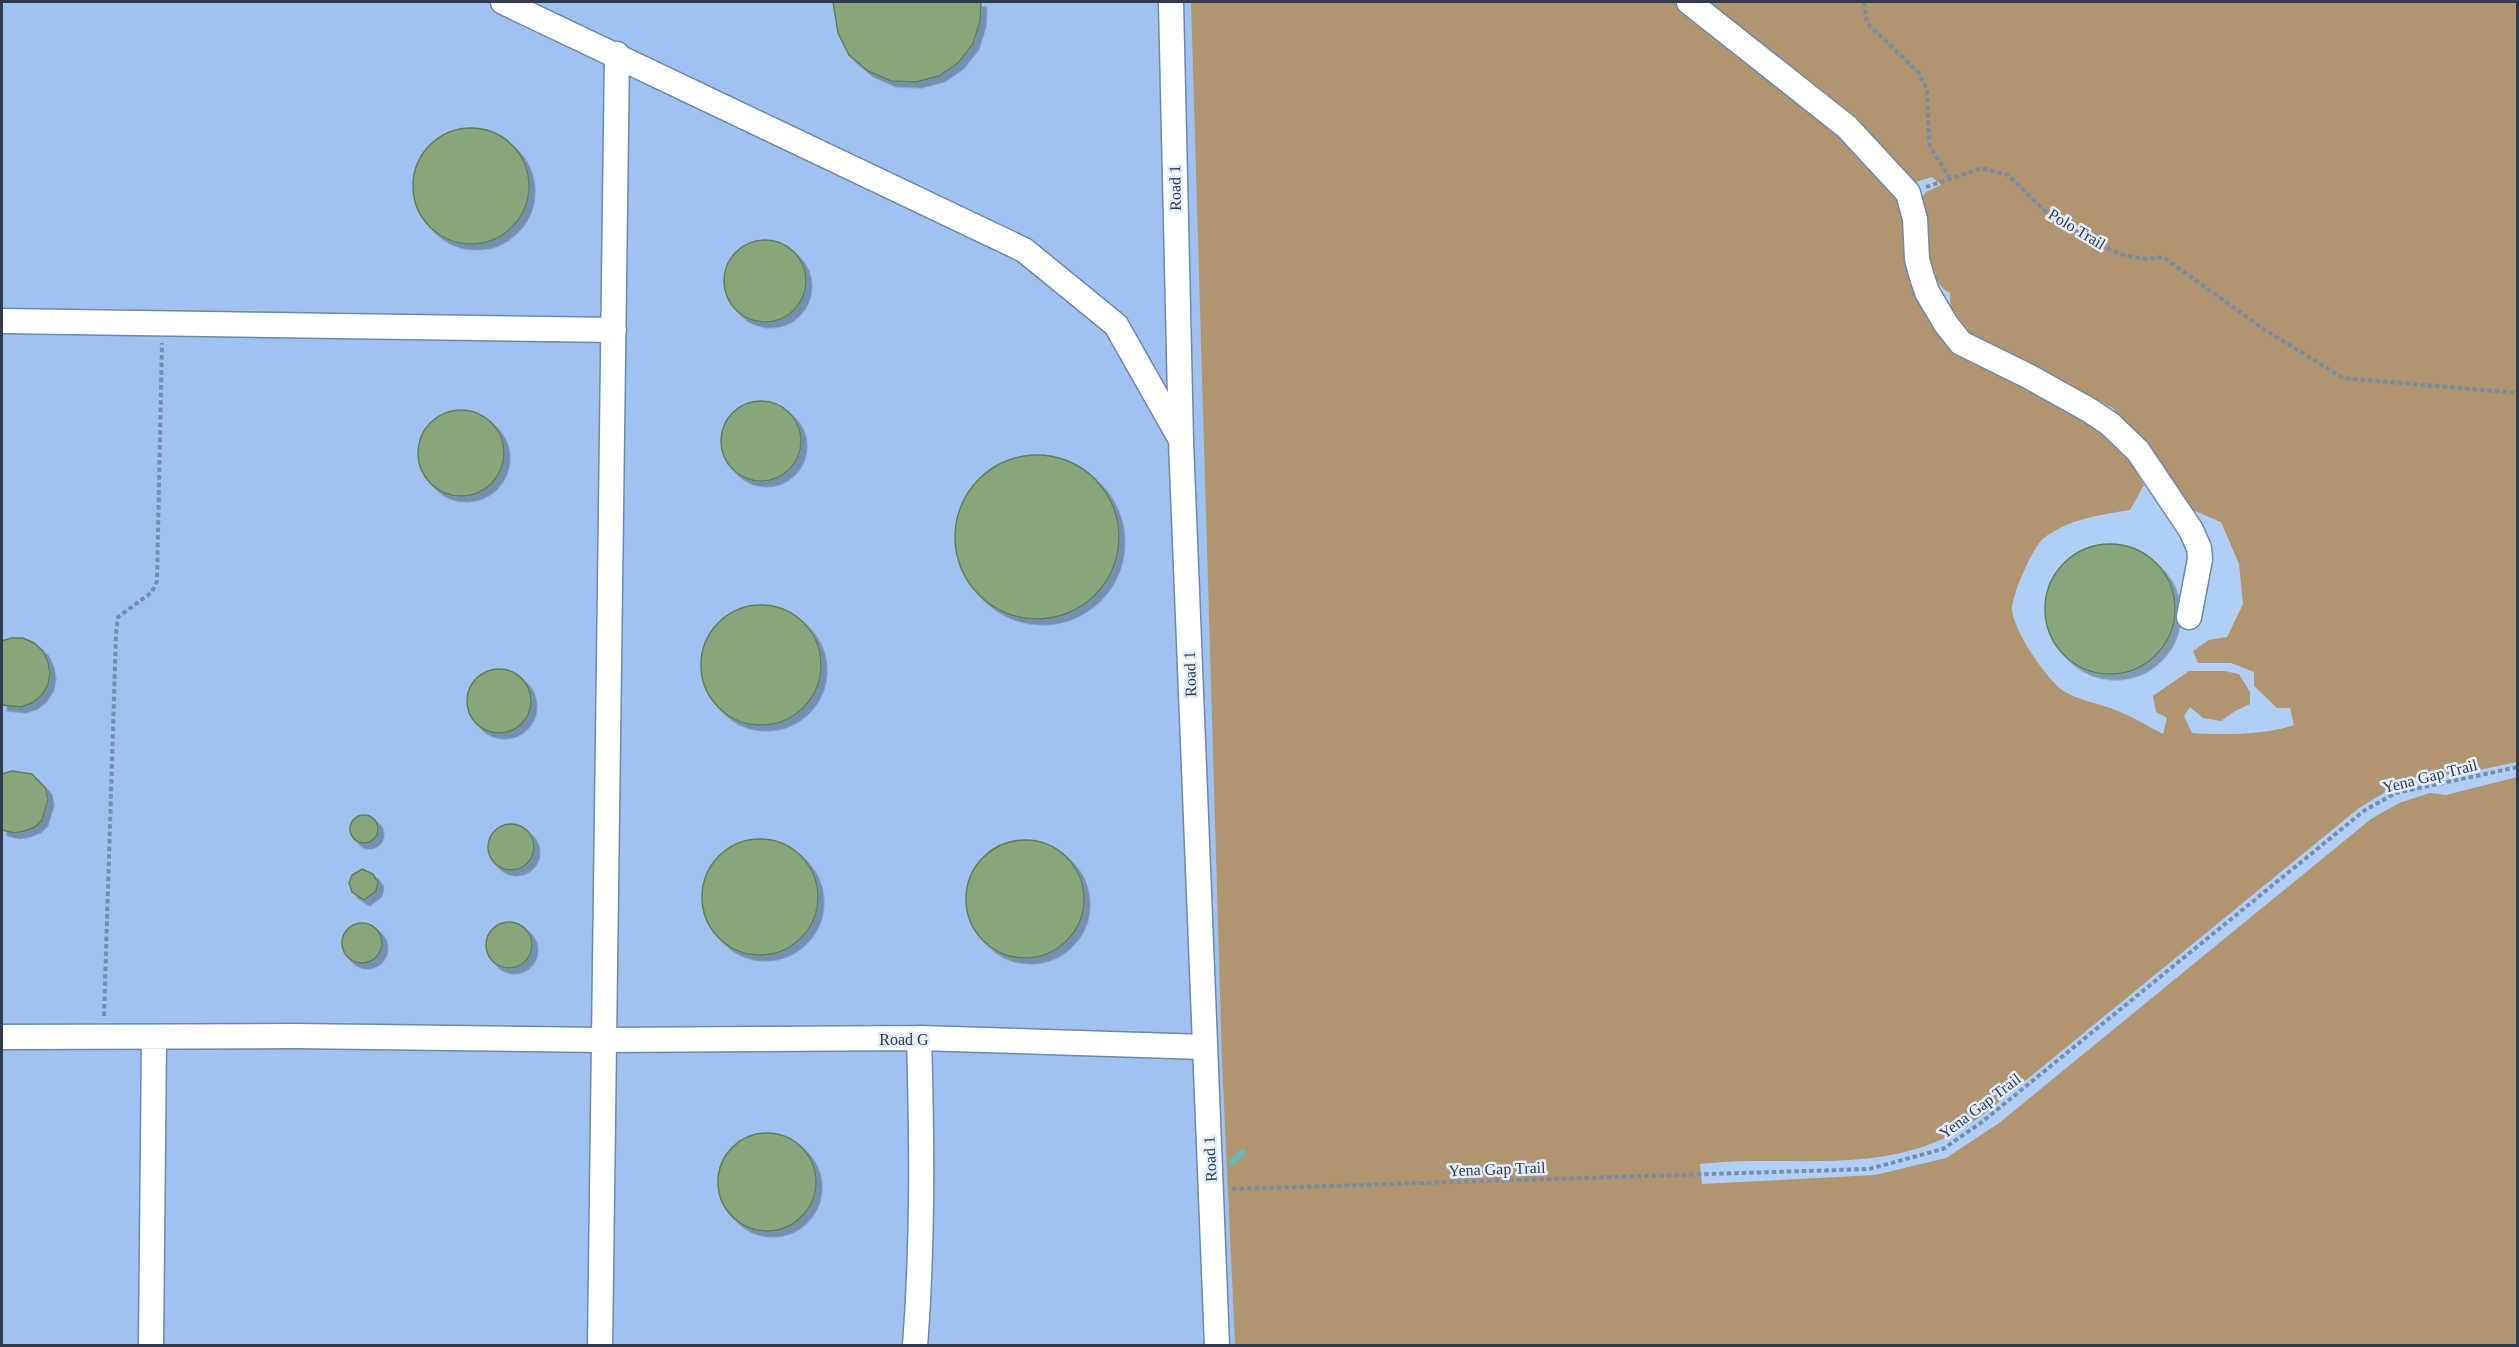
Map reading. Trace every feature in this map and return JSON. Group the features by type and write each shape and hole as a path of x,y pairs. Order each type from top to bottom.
{"lane":[{"path":"503,2 617,54 1024,250 1116,326 1181,441"},
{"name":"Road 1","path":"1171,2 1181,441 1217,1346"},
{"path":"1689,2 1847,127 1908,193 1915,219 1917,259 1921,274 1927,292 1952,334 1961,343 2063,394 2110,424 2138,451 2166,490 2191,530 2199,548 2200,559 2189,617"},
{"path":"600,1346 617,54"},
{"path":"2,321 614,330"},
{"name":"Road G","path":"2,1037 294,1036 603,1040 919,1038 1205,1047"},
{"path":"151,1346 154,1038"},
{"path":"915,1346 920,1275 922,1142 919,1038"}],"path":[{"path":"1864,2 1866,23 1919,73 1927,90 1929,144 1950,178"},
{"name":"Polo Trail","path":"1908,193 1982,168 2008,175 2044,210 2080,234 2119,254 2145,259 2163,257 2265,330 2343,378 2517,393"},
{"path":"103,1038 116,634 118,617 152,592 158,581 162,324"},
{"name":"Yena Gap Trail","path":"1212,1191 1869,1169 1943,1149 1982,1122 2373,805 2396,794 2517,767"}],"shaded area":[{"path":"2,2 1191,2 1222,1063 1235,1345 2,1346"},
{"path":"1191,2 1678,2 1808,104 1892,183 1906,209 1930,318 2114,434 2144,485 2130,510 2085,519 2064,526 2044,538 2034,550 2019,582 2012,609 2018,629 2039,664 2055,684 2068,694 2124,713 2163,734 2167,718 2156,712 2153,696 2189,671 2224,671 2239,674 2250,692 2250,704 2221,721 2203,718 2190,707 2184,716 2192,733 2244,734 2271,731 2294,725 2290,708 2277,708 2254,686 2254,672 2231,663 2198,663 2193,651 2209,640 2227,637 2243,604 2239,564 2221,522 2190,509 2152,450 2136,437 2113,408 1978,343 1959,327 1951,313 1950,293 1941,286 1930,266 1922,226 1919,202 1926,192 1941,185 1932,177 1909,184 1702,2 2517,2 2517,762 2460,774 2409,778 2359,808 2014,1090 1955,1133 1924,1146 1893,1155 1861,1159 1700,1164 1702,1184 1875,1175 1946,1158 1999,1123 2371,819 2399,803 2430,793 2446,795 2517,777 2517,1345 1235,1345 1222,1063"}],"building":[{"path":"833,2 981,2 980,21 973,44 958,63 939,76 916,82 891,81 868,71 849,55 838,33"},
{"path":"471,128 493,132 512,145 525,164 529,186 525,208 512,227 493,240 471,244 449,240 430,227 417,208 413,186 417,164 430,145 449,132"},
{"path":"757,240 773,240 788,247 799,258 806,273 803,297 794,310 773,322 757,322 742,315 731,304 724,289 724,273 731,258 742,247"},
{"path":"753,401 769,401 790,412 801,433 801,449 790,470 769,481 753,481 739,475 727,463 721,449 721,433 727,419 739,407"},
{"path":"461,410 485,417 497,429 504,453 497,477 485,489 461,496 437,489 425,477 418,453 425,429 437,417"},
{"path":"1037,455 1068,461 1095,479 1113,506 1119,537 1113,568 1095,595 1068,613 1037,619 1006,613 979,595 961,568 955,537 961,506 979,479 1006,461"},
{"path":"2110,544 2135,549 2156,563 2170,584 2175,609 2170,634 2156,655 2135,669 2110,674 2085,669 2064,655 2050,634 2045,609 2050,584 2064,563 2085,549"},
{"path":"761,605 784,610 803,623 816,642 821,665 816,688 803,707 784,720 761,725 738,720 719,707 706,688 701,665 706,642 719,623 738,610"},
{"path":"23,638 34,643 43,651 50,673 48,685 41,696 21,707 2,705 2,641"},
{"path":"499,669 511,671 522,678 529,689 531,701 529,713 522,724 511,731 499,733 487,731 476,724 469,713 467,701 469,689 476,678 487,671"},
{"path":"12,771 32,774 46,789 48,800 42,820 35,827 14,833 2,830 2,774"},
{"path":"364,815 374,819 378,829 374,839 364,843 354,839 350,829 354,819"},
{"path":"511,824 520,825 528,830 533,838 533,856 528,864 520,869 511,870 502,869 494,864 489,856 488,847 489,838 494,830 502,825"},
{"path":"760,839 782,843 801,856 814,875 818,897 814,919 801,938 782,951 760,955 738,951 719,938 706,919 702,897 706,875 719,856 738,843"},
{"path":"1025,840 1048,844 1067,857 1080,876 1084,899 1080,922 1067,941 1048,954 1025,958 1002,954 983,941 970,922 966,899 970,876 983,857 1002,844"},
{"path":"362,869 373,874 378,882 376,891 364,900 352,892 349,883 352,875"},
{"path":"509,922 518,923 526,928 531,936 531,954 526,962 518,967 509,968 500,967 492,962 487,954 486,945 487,936 492,928 500,923"},
{"path":"362,923 376,929 382,943 376,957 362,963 348,957 342,943 348,929"},
{"path":"767,1133 786,1137 802,1147 812,1163 816,1182 812,1201 802,1217 786,1227 767,1231 748,1227 732,1217 722,1201 718,1182 722,1163 732,1147 748,1137"}],"waterway":[{"path":"1232,1162 1243,1152"}]}
